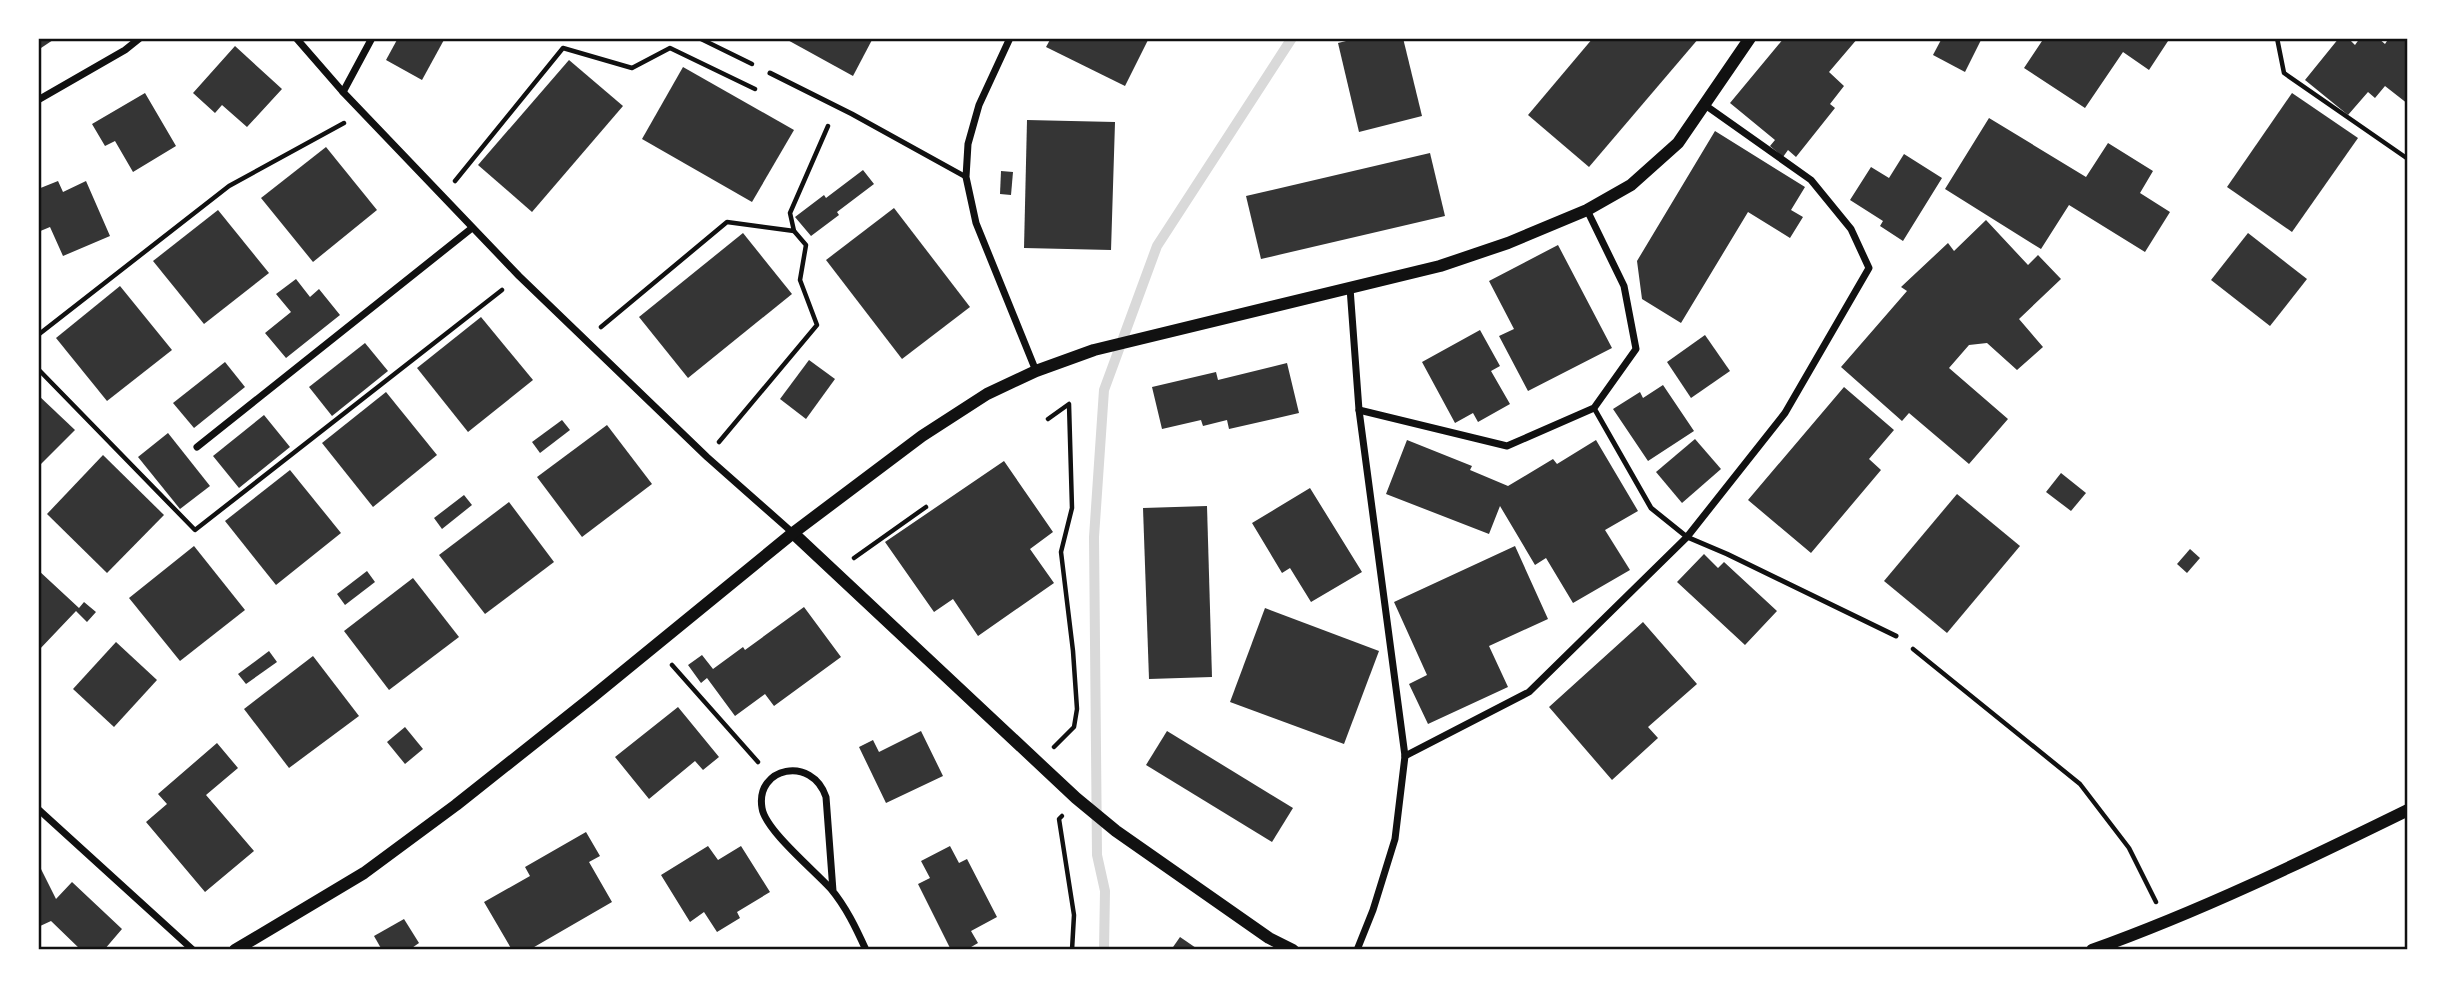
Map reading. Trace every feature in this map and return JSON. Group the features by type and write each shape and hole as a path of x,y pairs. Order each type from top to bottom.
{"street":[{"path":"38,100 125,50 139,38"},
{"path":"296,38 472,229 584,341 1076,798 1116,831 1269,938 1293,950"},
{"path":"343,92 372,38"},
{"path":"1010,38 979,106 968,144 966,177 976,223 1036,371"},
{"path":"235,950 373,867 581,706 793,533 922,436 987,394 1036,371 1094,350 1452,262 1508,243 1587,210 1631,186 1678,143 1750,38"},
{"path":"1405,756 1529,692 1687,537 1785,412 1869,268 1850,229 1811,180 1705,105"},
{"path":"1359,410 1507,446 1594,408 1636,349 1624,285 1587,210"},
{"path":"197,446 472,229"},
{"path":"1350,288 1359,410 1405,756 1395,839 1373,910 1357,950"},
{"path":"833,891 827,797 823,787 809,773 799,770 780,773 772,779 761,797 764,817 833,891 854,923 866,950"},
{"path":"38,809 193,950"},
{"path":"2092,950 2167,923 2290,868 2407,810"}],"lane":[{"path":"771,73 966,177"},
{"path":"1594,408 1651,508 1687,537 1896,636"}],"path":[{"path":"699,38 771,73"},
{"path":"2277,38 2284,73 2407,159"},
{"path":"442,196 563,48 632,68 670,48 756,89"},
{"path":"38,335 229,186 363,113"},
{"path":"706,457 817,325 800,280 806,245 794,232 790,213 829,124 840,130"},
{"path":"584,341 727,222 794,232"},
{"path":"38,369 195,530 519,276"},
{"path":"1038,762 1074,727 1077,709 1061,552 1072,508 1069,404 1048,419"},
{"path":"853,559 926,507"},
{"path":"1896,636 2080,784 2129,848 2167,923"},
{"path":"672,665 772,779"},
{"path":"1072,950 1074,915 1059,819 1076,798"}],"building":[{"path":"38,38 56,38 38,50"},
{"path":"398,38 445,38 422,80 386,60"},
{"path":"784,38 873,38 853,76"},
{"path":"1051,38 1149,38 1125,86 1046,47"},
{"path":"1358,38 1403,38 1422,116 1359,132 1338,43"},
{"path":"1593,38 1699,38 1589,167 1528,115"},
{"path":"1784,38 1858,38 1829,72 1844,86 1830,104 1835,108 1796,157 1788,150 1783,157 1770,146 1775,140 1730,103"},
{"path":"1942,38 1982,38 1965,72 1933,55"},
{"path":"2044,38 2170,38 2149,70 2123,52 2085,108 2024,68"},
{"path":"2339,38 2348,38 2355,45 2360,38 2378,38 2385,44 2389,38 2408,38 2408,104 2385,86 2375,98 2368,92 2348,115 2305,80"},
{"path":"235,46 282,89 247,127 222,105 215,113 193,93"},
{"path":"569,60 623,106 532,212 478,165"},
{"path":"683,67 794,130 752,202 642,139"},
{"path":"145,93 176,146 133,172 115,141 105,146 92,124"},
{"path":"2292,93 2358,138 2292,232 2227,187"},
{"path":"1989,118 2086,177 2108,143 2153,171 2140,193 2170,212 2145,252 2069,205 2041,249 1945,189"},
{"path":"1027,120 1115,122 1111,250 1024,248"},
{"path":"1715,131 1805,187 1791,210 1803,217 1790,238 1748,212 1681,323 1642,299 1637,261"},
{"path":"326,147 377,210 313,262 261,198"},
{"path":"1430,153 1445,216 1261,259 1246,196"},
{"path":"1904,154 1942,178 1903,241 1880,226 1883,221 1850,200 1871,167 1889,178"},
{"path":"863,170 874,184 811,236 795,217"},
{"path":"1001,171 1013,172 1011,195 1000,194"},
{"path":"58,181 63,192 86,181 110,236 63,256 50,227 38,232 38,189"},
{"path":"894,208 970,307 902,359 826,260"},
{"path":"218,210 269,273 204,324 153,261"},
{"path":"1986,220 2028,265 2038,255 2061,279 2019,319 2043,347 2017,370 1987,343 1969,345 1949,368 2008,419 1969,464 1909,413 1902,421 1841,367 1907,291 1901,287 1948,243 1954,251"},
{"path":"743,233 792,294 688,378 639,317"},
{"path":"2248,233 2307,279 2270,326 2211,280"},
{"path":"1558,245 1612,348 1528,391 1499,336 1514,329 1489,281"},
{"path":"296,279 310,297 319,289 340,315 286,358 265,333 291,312 276,294"},
{"path":"120,286 172,350 107,401 56,338"},
{"path":"481,317 533,380 468,432 417,368"},
{"path":"1480,330 1500,366 1491,371 1510,404 1478,422 1473,413 1455,423 1422,362"},
{"path":"1705,335 1730,371 1691,398 1667,362"},
{"path":"365,343 388,371 332,416 309,387"},
{"path":"809,360 835,379 806,419 780,399"},
{"path":"225,362 245,387 194,428 173,403"},
{"path":"1287,363 1299,413 1229,429 1227,420 1203,426 1201,420 1162,429 1152,387 1216,372 1218,380"},
{"path":"1663,385 1694,431 1648,461 1613,409 1640,392 1643,398"},
{"path":"1844,387 1894,430 1869,459 1881,470 1811,553 1748,500"},
{"path":"386,392 437,455 373,507 322,443"},
{"path":"38,395 75,430 38,467"},
{"path":"264,415 290,447 239,488 213,456"},
{"path":"562,420 570,430 540,453 532,442"},
{"path":"607,425 652,484 582,537 537,477"},
{"path":"168,433 210,486 180,509 138,457"},
{"path":"1695,439 1721,469 1682,503 1656,472"},
{"path":"1407,440 1472,466 1470,470 1508,486 1553,459 1557,464 1596,440 1638,511 1605,530 1630,570 1573,603 1546,558 1535,565 1500,506 1489,534 1386,494"},
{"path":"103,455 164,515 107,573 47,514"},
{"path":"1004,461 1053,532 1030,549 1054,583 978,636 953,599 934,612 885,542"},
{"path":"290,470 341,533 276,585 225,521"},
{"path":"2061,473 2086,493 2071,511 2046,492"},
{"path":"1310,488 1362,572 1311,602 1290,568 1282,573 1252,523"},
{"path":"1957,494 2020,546 1947,633 1884,581"},
{"path":"464,495 472,505 442,529 434,518"},
{"path":"509,502 554,562 485,614 439,555"},
{"path":"1207,506 1212,677 1149,679 1143,508"},
{"path":"194,546 245,610 180,661 129,598"},
{"path":"1515,546 1548,619 1489,646 1508,687 1428,724 1409,684 1427,675 1394,602"},
{"path":"2190,549 2200,558 2187,573 2177,564"},
{"path":"1704,554 1718,568 1724,562 1777,611 1745,645 1677,582"},
{"path":"38,570 79,608 84,602 96,612 87,622 76,611 38,651"},
{"path":"367,571 375,582 345,605 337,594"},
{"path":"413,578 459,637 389,690 344,631"},
{"path":"804,607 841,657 774,706 765,694 735,716 707,678 701,683 688,665 702,655 713,669 743,647 745,650"},
{"path":"1265,608 1379,651 1344,744 1230,702"},
{"path":"1643,622 1697,684 1648,727 1658,738 1612,780 1549,707"},
{"path":"116,642 157,680 114,727 73,689"},
{"path":"269,651 277,662 246,684 238,674"},
{"path":"313,656 359,716 289,768 244,709"},
{"path":"678,707 719,757 703,770 695,761 649,799 615,757"},
{"path":"405,727 423,749 405,764 387,742"},
{"path":"921,731 943,776 886,803 859,747 873,740 879,752"},
{"path":"1167,731 1293,808 1272,842 1146,765"},
{"path":"217,743 238,768 206,795 254,851 205,892 146,822 167,804 158,794"},
{"path":"586,832 600,856 589,862 612,902 529,950 512,950 484,902 530,876 525,867"},
{"path":"708,846 718,860 741,846 770,892 737,912 740,918 717,932 704,912 690,922 661,875"},
{"path":"950,846 959,863 967,859 997,917 971,931 978,943 966,950 951,950 918,884 930,878 921,861"},
{"path":"38,863 56,899 72,882 122,929 104,950 81,950 51,921 38,927"},
{"path":"404,919 419,943 409,950 382,950 374,936"},
{"path":"1180,937 1199,950 1171,950"}],"waterway":[{"path":"1104,950 1105,891 1097,855 1094,537 1104,390 1157,246 1292,38"}]}
